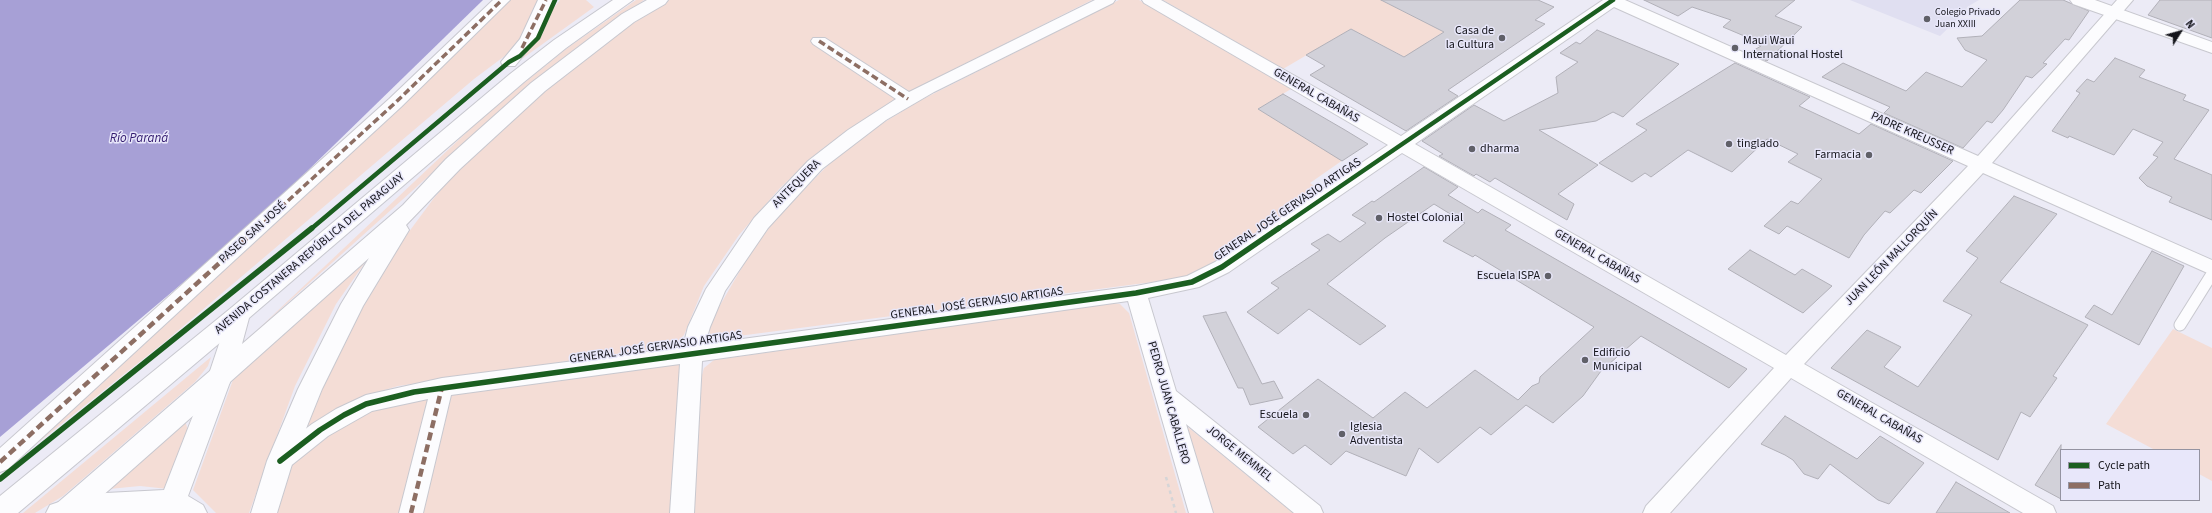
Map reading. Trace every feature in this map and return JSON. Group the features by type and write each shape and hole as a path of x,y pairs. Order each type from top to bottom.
{"main road":[{"name":"AVENIDA COSTANERA REPÚBLICA DEL PARAGUAY","path":"0,512 239,314 517,78 560,44 624,0"},
{"path":"64,512 410,210 452,164 538,86 628,18 659,0"},
{"path":"2079,0 2119,6 2212,48"},
{"path":"264,513 280,461 310,389 352,304 410,210"},
{"path":"64,512 106,504 178,509 239,314"}],"street":[{"name":"PASEO SAN JOSÉ","path":"0,462 395,103 502,0"},
{"path":"509,62 527,41 546,0"},
{"name":"ANTEQUERA","path":"682,513 692,353 699,327 716,289 746,242 777,203 832,151 867,125 908,99 1107,0"},
{"name":"GENERAL CABAÑAS","path":"1150,0 1402,146 2044,513"},
{"name":"GENERAL JOSÉ GERVASIO ARTIGAS","path":"280,461 320,430 344,415 366,404 389,397 442,387 1136,293 1171,287 1208,275 1402,146 1612,0"},
{"name":"PADRE KREUSSER","path":"1612,0 2212,268"},
{"name":"JUAN LEÓN MALLORQUÍN","path":"1655,513 1789,366 1980,165 2119,6"},
{"path":"819,41 908,99"},
{"name":"PEDRO JUAN CABALLERO","path":"1136,293 1201,513"},
{"path":"411,513 442,387"},
{"name":"JORGE MEMMEL","path":"1166,395 1311,513"}],"lane":[{"path":"2180,325 2212,274"}],"path":[{"path":"1166,476 1176,513"}],"shaded area":[{"path":"507,0 541,0 528,29 510,52 474,79 167,340 0,473 0,467"},
{"path":"560,0 586,0 594,7 519,61 542,35 553,9"},
{"path":"636,0 644,0 572,51 520,94 254,333 486,114 566,49"},
{"path":"669,0 1092,0 895,99 822,149 780,188 739,235 704,286 684,335 676,343 664,347 398,386 371,394 348,404 306,427 324,374 388,260 434,198 454,174 540,94 629,26"},
{"path":"1119,0 1139,0 1291,89 1258,109 1343,160 1310,183 1321,191 1219,259 1186,276 1168,280 723,338 710,335 709,328 719,307 752,250 780,214 832,161 878,126 919,101"},
{"path":"1163,0 1381,0 1444,32 1427,42 1479,69 1456,84 1351,29 1283,69"},
{"name":"Colegio Privado Juan XXIII","path":"1850,0 1979,0 1967,7 1966,11 1940,36"},
{"path":"369,257 336,304 295,386 249,513 216,513 193,490 234,377"},
{"path":"1113,303 1120,304 1129,313 1186,513 694,513 702,375 704,368 714,360"},
{"path":"2173,329 2212,348 2212,481 2200,475 2200,449 2153,449 2106,424"},
{"path":"692,353 681,513 264,513 280,461 366,404"},
{"path":"211,357 208,366 195,382 63,496 35,513 23,513"},
{"path":"185,420 188,431 168,489 140,486 109,489"},
{"path":"1183,423 1293,513 1210,513"}],"water":[{"name":"Río Paraná","path":"0,0 483,0 255,222 0,437"}],"building":[{"path":"1381,0 1538,0 1554,7 1535,20 1545,24 1448,90 1458,96 1406,131 1310,75 1325,66 1306,55 1351,29 1404,57 1444,32"},
{"path":"1644,0 1795,0 1775,16 1802,27 1767,61 1749,53 1761,46 1747,40 1749,38 1723,27 1731,20 1692,7 1678,16"},
{"path":"2020,0 2063,0 2089,11 2069,40 2065,39 2043,63 2047,64 2032,78 2026,76 2003,110 1992,123 1987,121 1963,148 1884,113 1890,107 1822,77 1843,63 1906,91 1926,72 1962,87 1987,60 1965,50 1957,38 1982,36"},
{"path":"2160,0 2212,0 2212,38 2148,15"},
{"path":"1597,30 1679,64 1623,117 1613,112 1596,121 1539,130 1598,165 1558,194 1574,204 1567,220 1495,178 1490,182 1476,174 1474,176 1439,156 1443,154 1422,141 1474,105 1504,121 1558,93 1556,77 1578,62 1560,53 1576,42 1580,44"},
{"path":"2115,58 2145,70 2139,77 2186,95 2183,100 2209,110 2174,159 2212,175 2212,220 2169,202 2172,197 2147,186 2139,178 2158,157 2153,155 2163,142 2133,129 2114,155 2069,136 2068,138 2052,131 2080,93 2076,91 2087,79 2094,82"},
{"path":"1735,63 1810,97 1799,106 1859,134 1871,124 1953,161 1921,193 1914,190 1890,213 1885,211 1864,235 1849,258 1787,226 1779,234 1764,226 1791,201 1798,204 1822,179 1788,162 1798,154 1767,139 1732,172 1688,150 1651,177 1645,173 1632,182 1599,163 1647,130 1636,124"},
{"path":"1283,94 1368,144 1342,161 1258,109"},
{"path":"1424,167 1458,187 1448,195 1478,213 1482,209 1511,225 1505,230 1747,369 1729,388 1641,336 1601,371 1583,396 1553,423 1526,405 1491,435 1480,427 1438,463 1419,448 1406,476 1346,451 1331,465 1305,445 1293,454 1258,427 1318,379 1373,418 1405,392 1427,408 1475,370 1518,400 1532,386 1539,383 1540,377 1594,327 1475,255 1473,257 1443,241 1465,223 1434,204 1385,238 1327,284 1386,326 1360,345 1309,309 1278,334 1247,312 1279,288 1271,283 1320,250 1311,244 1328,234 1340,242 1366,223 1352,215 1372,201 1374,202"},
{"path":"2014,196 2057,214 2000,282 2088,325 2053,376 2057,378 2030,417 2021,412 1998,460 1831,368 1867,330 1901,347 1884,367 1918,387 1972,315 1943,301 1978,258 1966,251"},
{"path":"1750,250 1795,275 1802,269 1832,286 1803,313 1728,269"},
{"path":"2152,251 2184,266 2139,345 2085,317 2094,305 2112,315"},
{"path":"1226,312 1262,384 1274,381 1283,398 1250,405 1243,388 1238,388 1203,316"},
{"path":"1785,416 1857,459 1880,436 1924,463 1889,504 1878,500 1830,464 1818,479 1804,474 1793,460 1785,455 1761,444"},
{"path":"2061,445 2060,498 2035,485"},
{"path":"1956,482 2010,513 1936,513"}],"marked path":[{"path":"0,462 395,103 502,0"},
{"path":"522,48 546,0"},
{"path":"819,41 908,99"},
{"path":"411,513 442,387"}],"cycle path":[{"path":"0,479 283,252 509,62 520,56 538,38 555,0"},
{"path":"280,461 320,430 344,415 366,404 414,392 1136,293 1192,282 1222,267 1613,0"}],"place":[{"name":"Colegio Privado Juan XXIII","path":"1927,19"},
{"name":"Casa de la Cultura","path":"1502,38"},
{"name":"Maui Waui International Hostel","path":"1735,48"},
{"name":"tinglado","path":"1729,144"},
{"name":"dharma","path":"1472,149"},
{"name":"Farmacia","path":"1869,155"},
{"name":"Hostel Colonial","path":"1379,218"},
{"name":"Escuela ISPA","path":"1548,276"},
{"name":"Edificio Municipal","path":"1585,360"},
{"name":"Escuela","path":"1306,415"},
{"name":"Iglesia Adventista","path":"1342,434"}]}
